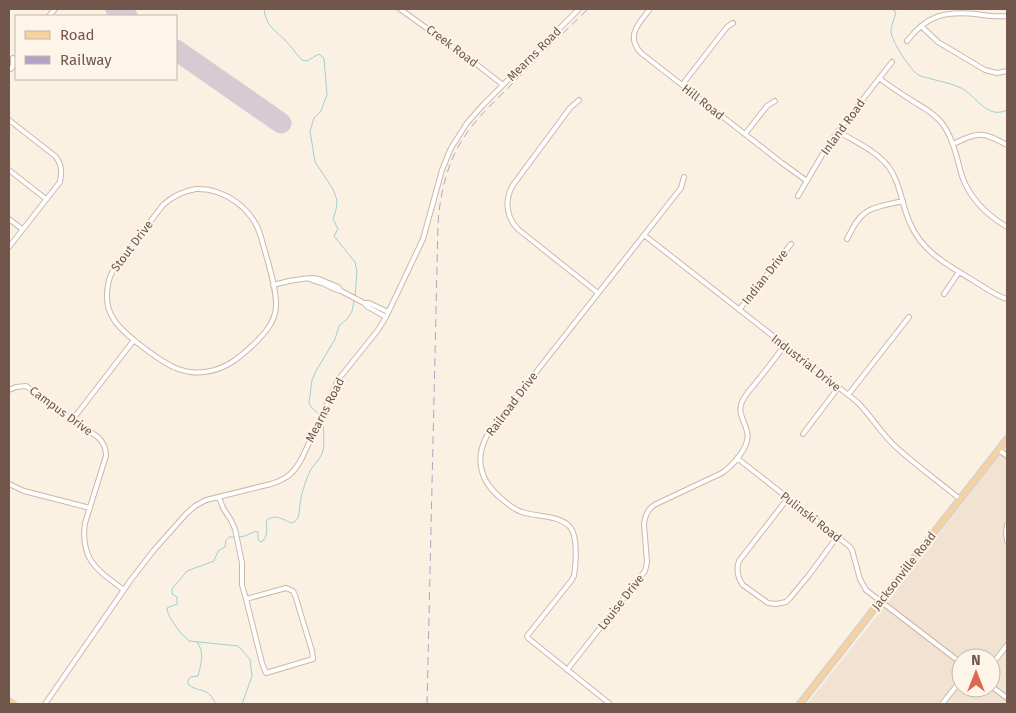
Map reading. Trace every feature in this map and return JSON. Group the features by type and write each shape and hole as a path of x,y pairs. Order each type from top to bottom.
{"main road":[{"name":"Jacksonville Road","path":"800,704 1007,439"},
{"path":"9,701 13,704"}],"street":[{"name":"Creek Road","path":"400,9 503,85"},
{"name":"Mearns Road","path":"45,704 124,590 154,550 191,509 200,503 271,484 286,478 299,463 338,380 378,330 386,317 423,239 442,170 451,148 467,123 579,9"},
{"name":"Hill Road","path":"650,9 636,29 634,37 636,48 807,181"},
{"path":"974,9 974,14"},
{"path":"907,41 921,26 932,19 947,14 1007,16"},
{"path":"682,85 719,36 733,23"},
{"path":"921,26 938,42 985,70 997,73 1007,71"},
{"path":"9,69 13,66 13,58"},
{"name":"Inland Road","path":"798,196 838,131 892,62"},
{"path":"879,78 936,117 944,125 953,144 963,179 976,202 989,214 1007,226"},
{"path":"579,100 570,108 516,180 509,192 507,208 511,222 519,230 598,293"},
{"path":"745,134 767,106 775,101"},
{"path":"9,120 55,156 60,163 61,170 60,182 9,247"},
{"path":"838,131 881,159 895,177 911,226 923,245 937,258 1007,299"},
{"path":"953,144 976,135 984,134 1007,145"},
{"path":"61,170 68,169"},
{"path":"9,170 46,199"},
{"name":"Railroad Drive","path":"567,670 527,636 574,576 575,537 572,529 564,522 516,510 495,493 486,483 482,472 480,459 482,450 489,432 681,188 684,177"},
{"name":"Stout Drive","path":"196,189 216,191 231,199 253,218 273,285 276,303 269,328 232,363 203,372 177,369 134,340 120,328 110,312 107,295 110,278 115,267 164,205 181,193 196,189"},
{"path":"846,239 858,219 864,213 903,201"},
{"path":"9,218 22,229"},
{"name":"Industrial Drive","path":"644,235 866,410 897,448 960,499"},
{"name":"Indian Drive","path":"739,310 791,244"},
{"path":"944,294 959,272"},
{"path":"273,285 315,278 338,287 341,291 386,317"},
{"path":"364,303 388,312"},
{"path":"848,395 909,317"},
{"path":"73,419 134,340"},
{"path":"737,458 747,444 748,436 740,411 742,402 784,346"},
{"name":"Campus Drive","path":"9,390 26,386 99,438 106,449 106,456 85,523 86,551 95,567 124,590"},
{"path":"803,434 838,388"},
{"path":"999,450 1007,456"},
{"name":"Pulinski Road","path":"737,458 849,546 852,550 860,579 870,593 951,655"},
{"name":"Louise Drive","path":"567,670 645,571 647,562 644,519 648,510 656,504 722,473 737,458"},
{"path":"9,484 24,491 90,508"},
{"path":"219,497 235,529 242,563 242,585 266,673 313,660 294,591 286,588 246,599"},
{"path":"788,498 738,561 737,573 743,585 768,603 786,602 838,537"},
{"path":"1007,525 1007,540"},
{"path":"115,584 119,591 119,598"},
{"path":"567,670 610,704"},
{"path":"942,704 951,693"}],"shaded area":[{"path":"1007,443 1007,704 807,704 888,602"}],"waterway":[{"path":"264,9 269,24 302,60 307,61 319,54 324,58 327,95 321,111 314,118 310,131 315,162 333,189 337,200 333,219 338,229 334,236 355,262 357,271 355,297"},
{"path":"892,9 896,12 891,29 894,41 901,54 917,74 961,88 988,110 994,112 1007,110"},
{"path":"320,415 309,403 312,380 335,339 339,326 348,318 352,311 354,301"},
{"path":"239,537 256,531 258,532 260,542 266,536 266,521 270,518 275,517 292,523 297,519 301,496 307,478 323,451 322,418"},
{"path":"235,537 229,537 226,540 225,547 218,551 214,561 187,571 172,589 172,594 177,597 177,604 167,608 171,619 189,641 238,646 250,659 252,676 242,704"},
{"path":"197,642 202,658 198,676 191,677 188,680 188,684 193,688 209,693 216,704"}],"runway":[{"path":"116,9 125,15"},
{"path":"178,51 281,123"}],"railway":[{"path":"427,704 438,223 444,185 457,149 475,123 588,9"}]}
